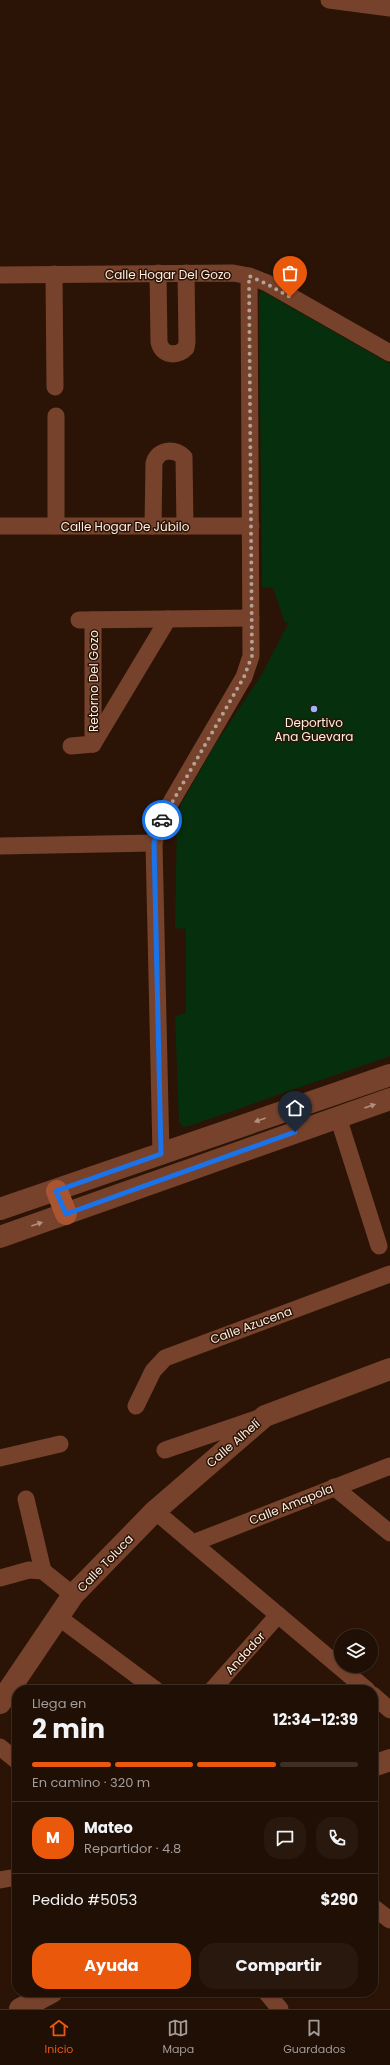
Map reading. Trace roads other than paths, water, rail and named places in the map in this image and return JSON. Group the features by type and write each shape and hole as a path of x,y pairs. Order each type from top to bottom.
{"main road":[{"path":"56,1191 66,1214"}],"street":[{"path":"329,0 390,8"},
{"path":"158,272 159,342 164,352 170,354 181,352 186,348 186,272"},
{"name":"Calle Hogar Del Gozo","path":"0,275 186,272 233,273 249,276 267,284 390,353"},
{"path":"54,274 55,387"},
{"path":"161,1154 154,843 159,826 167,809 244,677 252,656 249,276"},
{"path":"56,416 56,526"},
{"path":"154,526 154,463 156,457 165,451 180,453 184,457 185,526"},
{"name":"Calle Hogar De Júbilo","path":"0,526 251,526"},
{"name":"Retorno Del Gozo","path":"93,744 86,620 251,618"},
{"name":"Retorno Del Gozo","path":"93,744 168,619"},
{"path":"71,746 93,744"},
{"path":"0,846 154,843"},
{"path":"0,1209 390,1075"},
{"path":"0,1237 390,1099"},
{"path":"338,1117 379,1246"},
{"name":"Calle Azucena","path":"136,1406 153,1371 165,1358 390,1274"},
{"name":"Calle Alhelí","path":"155,1511 265,1416 390,1369"},
{"path":"165,1450 265,1416"},
{"path":"0,1458 60,1444"},
{"name":"Calle Amapola","path":"193,1543 390,1466"},
{"path":"334,1487 390,1533"},
{"path":"26,1499 43,1570 73,1595"},
{"path":"155,1511 361,1685"},
{"name":"Calle Toluca","path":"0,1703 57,1616 73,1595 155,1511"},
{"path":"0,1578 29,1570 43,1570"},
{"name":"Andador","path":"216,1685 278,1615"},
{"path":"57,1616 149,1685"},
{"path":"0,1747 12,1757"},
{"path":"378,1764 390,1760"},
{"path":"0,1880 12,1879"},
{"path":"378,1911 390,1920"},
{"path":"20,2009 43,1997"},
{"path":"270,1997 280,2009"}],"place":[{"name":"Deportivo Ana Guevara","path":"314,709"}]}
